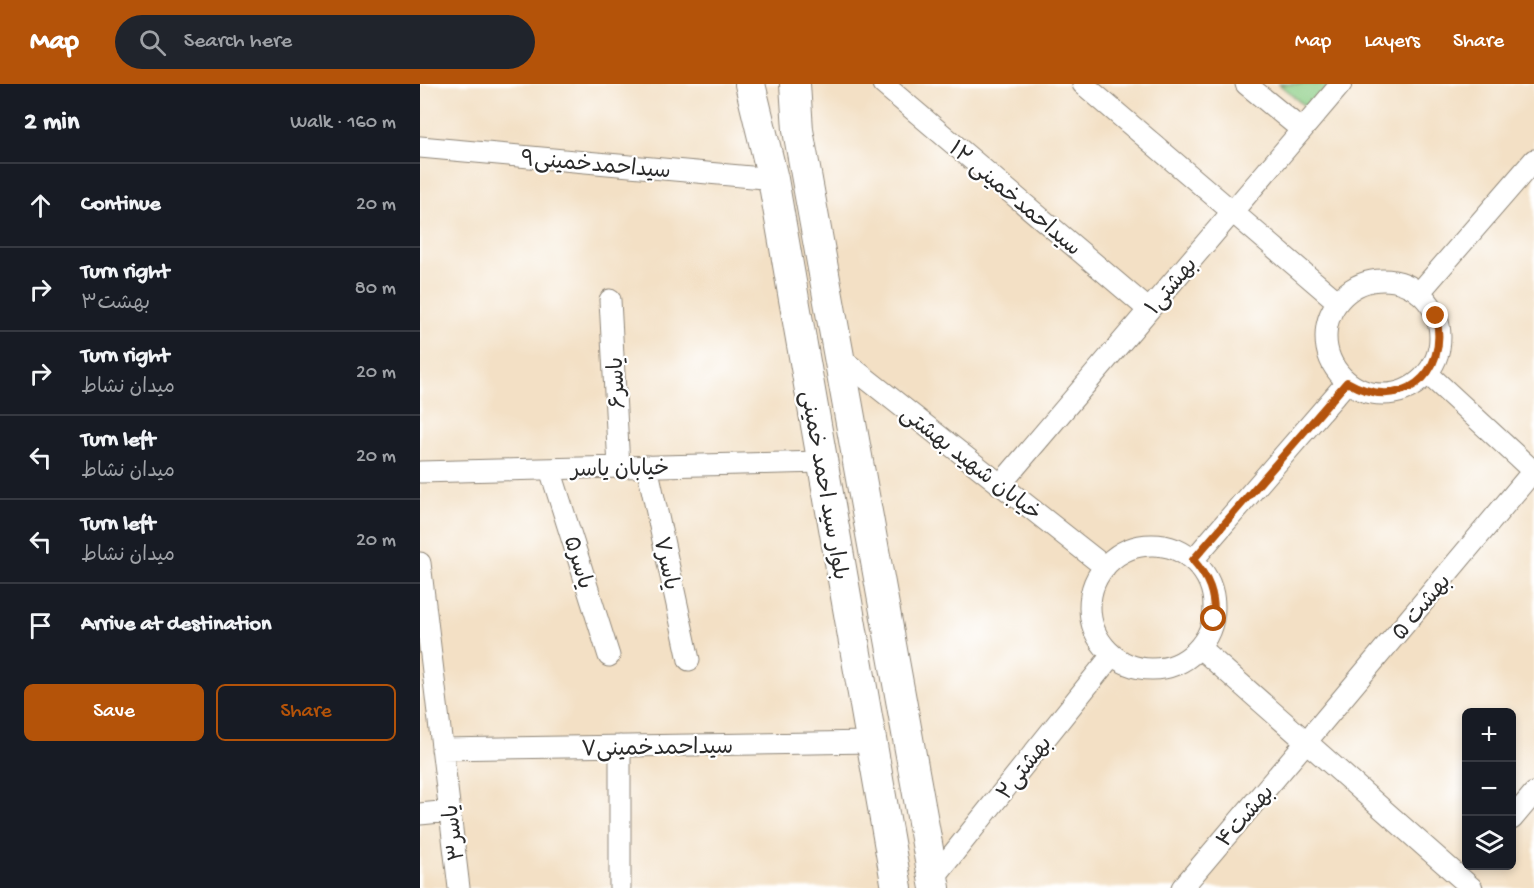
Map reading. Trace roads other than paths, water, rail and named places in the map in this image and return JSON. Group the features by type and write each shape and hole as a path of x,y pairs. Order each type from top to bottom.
{"main road":[{"name":"بلوار سید احمد خمینی","path":"750,84 773,178 897,888"},
{"name":"بلوار سید احمد خمینی","path":"795,84 798,130 934,884"}],"street":[{"name":"سیداحمدخمینی ۱۲","path":"883,84 1149,310"},
{"path":"1083,84 1338,302"},
{"path":"1246,84 1302,130"},
{"name":"بهشتی۱","path":"1000,485 1341,84"},
{"name":"سیداحمدخمینی۹","path":"420,147 773,178"},
{"path":"1419,293 1534,160"},
{"path":"1377,280 1399,283 1419,293 1429,303 1436,316 1439,331 1439,346 1435,360 1427,373 1416,383 1389,394 1374,394 1360,390 1347,382 1337,371 1326,344 1326,329 1338,302 1349,291 1377,280"},
{"name":"یاسر۶","path":"610,300 619,467"},
{"name":"خیابان شهید بهشتی","path":"839,357 1105,567"},
{"path":"1427,373 1533,471"},
{"path":"1193,560 1347,382"},
{"name":"خیابان یاسر","path":"420,472 821,462"},
{"name":"یاسر۷","path":"647,466 689,660"},
{"name":"یاسر۵","path":"550,469 609,656"},
{"name":"بهشت ۵","path":"1306,742 1533,471"},
{"path":"1147,545 1164,546 1179,551 1193,560 1204,572 1211,586 1214,602 1211,626 1200,648 1180,663 1157,670 1141,669 1125,664 1112,655 1101,643 1093,629 1090,613 1091,596 1096,581 1105,567 1117,556 1131,548 1147,545"},
{"name":"یاسر۳","path":"420,563 459,888"},
{"path":"1200,648 1464,880"},
{"name":"بهشتی۲","path":"934,884 1112,655"},
{"name":"سیداحمدخمینی۷","path":"442,749 872,742"},
{"name":"بهشت۴","path":"1182,888 1306,742"},
{"path":"620,746 620,888"},
{"path":"1515,816 1534,793"},
{"path":"420,814 450,812"}]}
